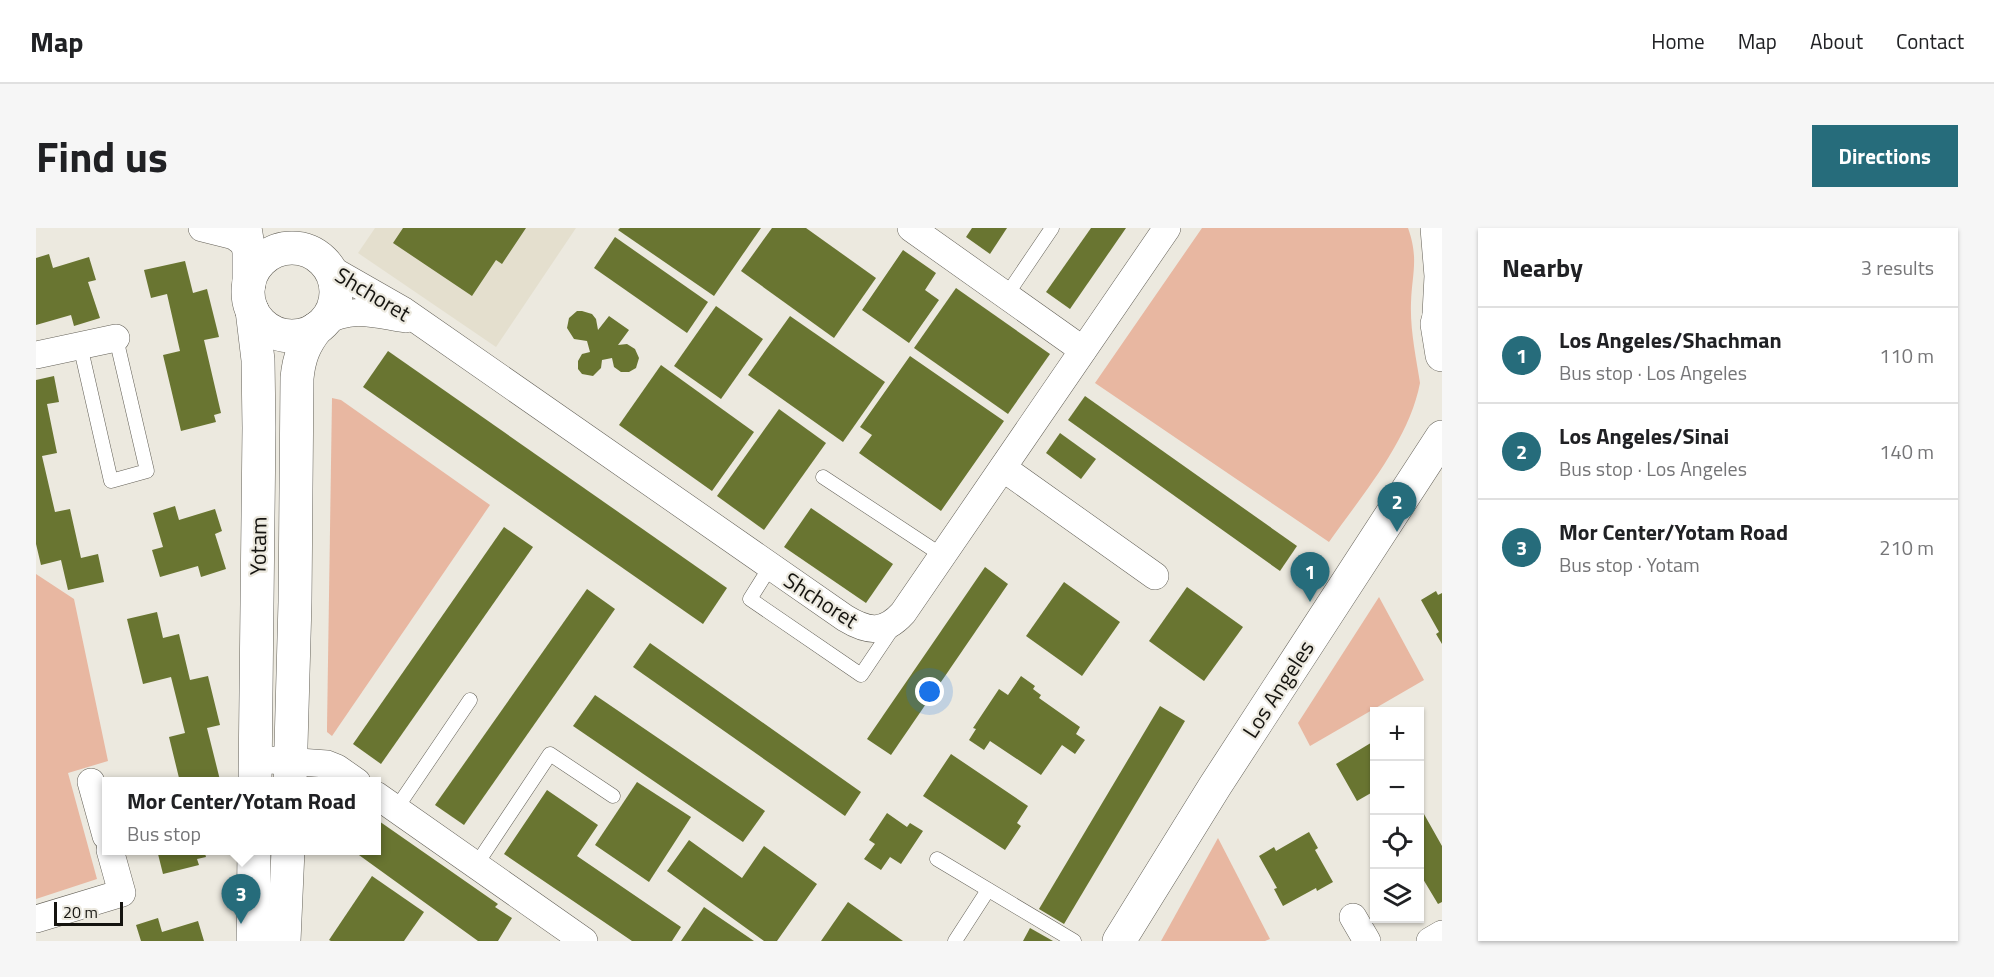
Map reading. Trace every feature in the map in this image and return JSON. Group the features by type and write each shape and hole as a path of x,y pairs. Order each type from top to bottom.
{"main road":[{"path":"1437,228 1442,276 1437,334 1442,355"},
{"path":"255,234 288,243 315,255 332,274 335,291 332,309 320,325 301,335 284,335 261,324 250,297 255,268 267,256 282,249 300,249"},
{"name":"Yotam","path":"255,234 250,265 250,297 258,360 260,428 256,770"},
{"name":"Yotam","path":"291,771 296,579 297,378 301,353 308,338 320,325"},
{"name":"Los Angeles","path":"1119,941 1215,786 1441,436"},
{"path":"253,941 255,855"},
{"path":"284,941 288,855"}],"street":[{"path":"202,228 234,236 255,234"},
{"name":"Shchoret","path":"327,267 392,303 770,567 845,618 870,629 891,625 903,614 1167,228"},
{"path":"923,231 1006,296 1083,350"},
{"name":"Shchoret","path":"320,325 339,314 359,312 418,321"},
{"path":"36,355 116,338"},
{"path":"1003,468 1155,576"},
{"path":"256,770 291,771 327,764 350,777"},
{"path":"91,782 102,822"},
{"path":"386,802 584,941"},
{"path":"36,919 122,893 111,855"},
{"path":"1353,917 1367,941"},
{"path":"1430,941 1442,934"}],"lane":[{"path":"1006,296 1052,228"},
{"path":"80,345 111,481 147,471 116,338"},
{"path":"823,477 942,556"},
{"path":"770,567 750,599 861,675 903,614"},
{"path":"386,802 470,699"},
{"path":"476,865 550,754 613,796"},
{"path":"937,860 1074,941"},
{"path":"955,941 988,890"}],"shaded area":[{"path":"375,228 576,228 496,347 358,253"},
{"path":"1202,228 1408,228 1414,257 1411,323 1420,383 1406,426 1383,467 1329,542 1095,383"},
{"path":"332,398 341,400 490,505 332,736 327,732 327,727"},
{"path":"36,574 74,599 108,761 68,773 97,879 36,899"},
{"path":"1379,597 1424,680 1377,707 1370,707 1370,711 1310,746 1298,723"},
{"path":"1218,838 1270,939 1265,941 1161,941"}],"building":[{"path":"403,228 526,228 502,264 496,260 472,296 393,243"},
{"path":"620,228 761,228 714,296 618,230"},
{"path":"772,228 806,228 876,278 834,338 741,271"},
{"path":"972,228 1007,228 990,254 966,237"},
{"path":"1091,228 1126,228 1070,309 1046,292"},
{"path":"615,237 708,302 687,333 594,268"},
{"path":"903,250 936,273 925,290 939,300 909,343 862,310"},
{"path":"49,254 53,268 89,257 96,280 88,282 100,318 74,326 71,315 36,325 36,258"},
{"path":"185,261 193,293 207,289 219,337 204,340 221,413 214,415 216,422 181,431 163,355 180,351 167,294 151,298 144,270"},
{"path":"956,288 1050,354 1008,414 914,348"},
{"path":"716,306 763,339 721,399 674,366"},
{"path":"577,311 592,314 596,319 598,330 609,316 629,330 618,345 627,344 635,349 639,358 636,368 629,372 621,372 614,367 612,358 602,360 601,368 593,376 582,374 578,369 578,361 582,354 590,352 587,341 574,339 567,328 569,318"},
{"path":"790,316 885,382 843,442 748,375"},
{"path":"388,351 727,588 703,624 363,387"},
{"path":"910,356 1004,421 941,511 859,453 872,435 860,427"},
{"path":"661,365 754,432 712,491 619,425"},
{"path":"54,376 59,402 47,404 57,453 42,456 55,512 70,509 81,558 98,554 104,582 68,590 61,560 41,565 36,544 36,380"},
{"path":"1085,396 1297,546 1280,571 1068,420"},
{"path":"779,409 826,443 764,530 717,496"},
{"path":"1060,433 1096,459 1081,479 1046,453"},
{"path":"175,506 179,520 215,509 222,531 215,534 226,569 201,577 198,566 160,577 152,550 163,547 153,513"},
{"path":"811,508 893,564 866,603 784,547"},
{"path":"504,527 533,547 381,764 353,744"},
{"path":"985,567 1008,584 891,755 867,739"},
{"path":"1064,582 1120,622 1082,676 1026,636"},
{"path":"1187,587 1243,627 1204,681 1149,641"},
{"path":"587,589 615,609 464,825 435,805"},
{"path":"1436,591 1438,595 1442,593 1442,644 1436,634 1439,632 1421,600"},
{"path":"157,612 163,638 179,634 190,680 208,676 220,725 207,728 219,777 179,777 169,737 185,733 171,677 143,684 127,619"},
{"path":"650,643 861,792 845,816 633,667"},
{"path":"1021,676 1035,686 1033,689 1041,695 1039,698 1080,727 1076,734 1085,740 1075,754 1062,745 1041,775 990,741 984,750 969,740 976,729 973,728 999,689 1008,695"},
{"path":"595,695 765,811 743,842 573,726"},
{"path":"1160,706 1185,721 1064,924 1039,909"},
{"path":"1370,743 1370,794 1357,801 1336,764"},
{"path":"951,754 1028,806 1017,823 1021,826 1005,850 923,796"},
{"path":"637,782 691,817 649,882 595,845"},
{"path":"547,790 598,825 577,856 681,927 672,941 632,941 504,854"},
{"path":"887,813 907,827 910,823 923,831 901,864 890,857 881,870 864,859 875,844 869,840"},
{"path":"1424,814 1442,846 1442,902 1438,904 1424,881"},
{"path":"381,822 498,904 495,907 512,918 498,941 478,941 359,855 381,855"},
{"path":"1309,832 1318,848 1315,850 1333,882 1317,891 1316,888 1283,906 1274,889 1277,888 1259,856 1274,847 1276,851"},
{"path":"689,840 742,878 764,846 817,884 777,941 764,941 667,871"},
{"path":"158,855 205,855 206,857 197,859 199,865 163,874"},
{"path":"372,876 424,912 404,941 329,940"},
{"path":"848,902 903,941 821,941"},
{"path":"704,907 754,941 681,941"},
{"path":"158,918 162,932 198,921 204,941 141,941 136,925"},
{"path":"1030,928 1053,941 1023,941"}],"place":[{"name":"Los Angeles/Sinai","path":"1397,532"},
{"name":"Los Angeles/Shachman","path":"1310,602"},
{"name":"Mor Center/Yotam Road","path":"241,924"}]}
